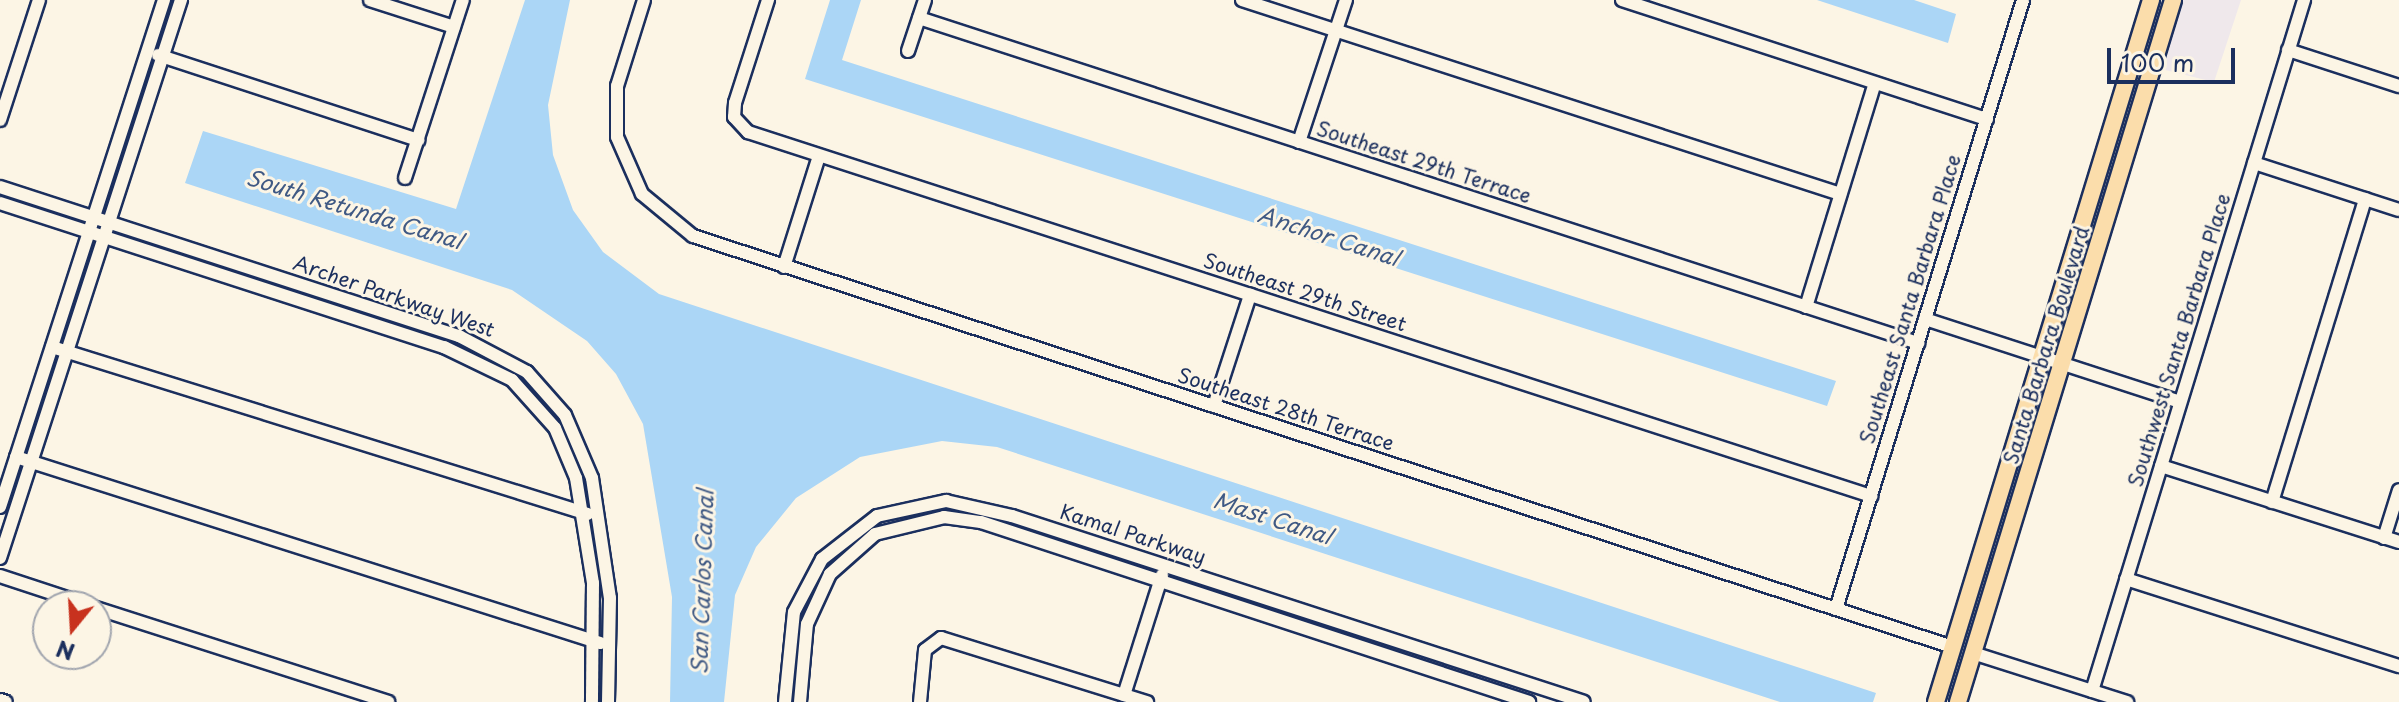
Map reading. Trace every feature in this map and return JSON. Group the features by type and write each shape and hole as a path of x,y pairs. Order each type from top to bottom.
{"main road":[{"name":"Santa Barbara Boulevard","path":"1936,702 2151,0"},
{"name":"Santa Barbara Boulevard","path":"1958,702 2173,0"}],"street":[{"path":"0,120 39,0"},
{"path":"0,507 164,0"},
{"path":"0,558 6,521 31,463 181,0"},
{"path":"370,0 454,27"},
{"path":"405,178 463,0"},
{"name":"Southeast 28th Terrace","path":"644,0 616,98 617,137 630,174 649,203 684,231 784,267 1953,647"},
{"name":"Southeast 29th Street","path":"768,0 734,117 748,132 1871,496"},
{"path":"908,51 925,0"},
{"path":"1242,0 1840,194"},
{"path":"1299,142 1346,0"},
{"path":"1622,0 1987,119"},
{"name":"Southeast Santa Barbara Place","path":"1836,609 2023,0"},
{"name":"Southwest Santa Barbara Place","path":"2092,691 2304,0"},
{"name":"Southeast 29th Terrace","path":"919,18 1918,343"},
{"path":"2288,50 2399,86"},
{"path":"148,51 418,140"},
{"path":"1806,307 1875,83"},
{"path":"784,267 819,156"},
{"path":"2254,163 2399,210"},
{"name":"Archer Parkway West","path":"0,187 459,336 509,359 544,387 572,425 599,515 611,642 608,702"},
{"path":"2272,502 2365,199"},
{"name":"Archer Parkway West","path":"0,203 487,364 524,390 555,428 576,478 595,643 592,702"},
{"path":"1214,406 1250,295"},
{"path":"1925,319 2180,402"},
{"path":"52,347 582,514 599,515"},
{"path":"16,457 595,643 611,642"},
{"path":"2161,466 2399,542"},
{"path":"2384,538 2399,490"},
{"name":"Kamal Parkway","path":"785,702 790,627 805,584 841,539 891,510 935,501 978,505 1584,702"},
{"name":"Kamal Parkway","path":"800,702 804,637 822,586 862,542 902,523 969,519 1529,702"},
{"path":"1124,695 1165,566"},
{"path":"0,576 42,590"},
{"path":"2126,579 2399,666"},
{"path":"112,613 388,702"},
{"path":"920,702 922,660 932,641 950,638 1147,702"},
{"path":"1973,653 2127,702"},
{"path":"0,700 6,702"}],"shaded area":[{"path":"2177,0 2241,0 2214,82 2157,68"}],"water":[{"path":"525,0 570,0 548,105 553,155 573,210 603,252 659,294 1876,693 1873,702 1780,702 997,447 942,441 860,457 796,498 756,547 735,595 724,702 670,702 672,597 643,424 616,374 587,341 512,290 185,183 203,131 456,209"},
{"name":"Anchor Canal","path":"830,0 861,0 842,60 1836,381 1827,406 805,79"},
{"path":"1817,0 1914,0 1956,14 1948,43"}],"water label":[{"name":"South Retunda Canal","path":"355,208"},
{"name":"Mast Canal","path":"1273,517"},
{"name":"San Carlos Canal","path":"701,582"}]}
